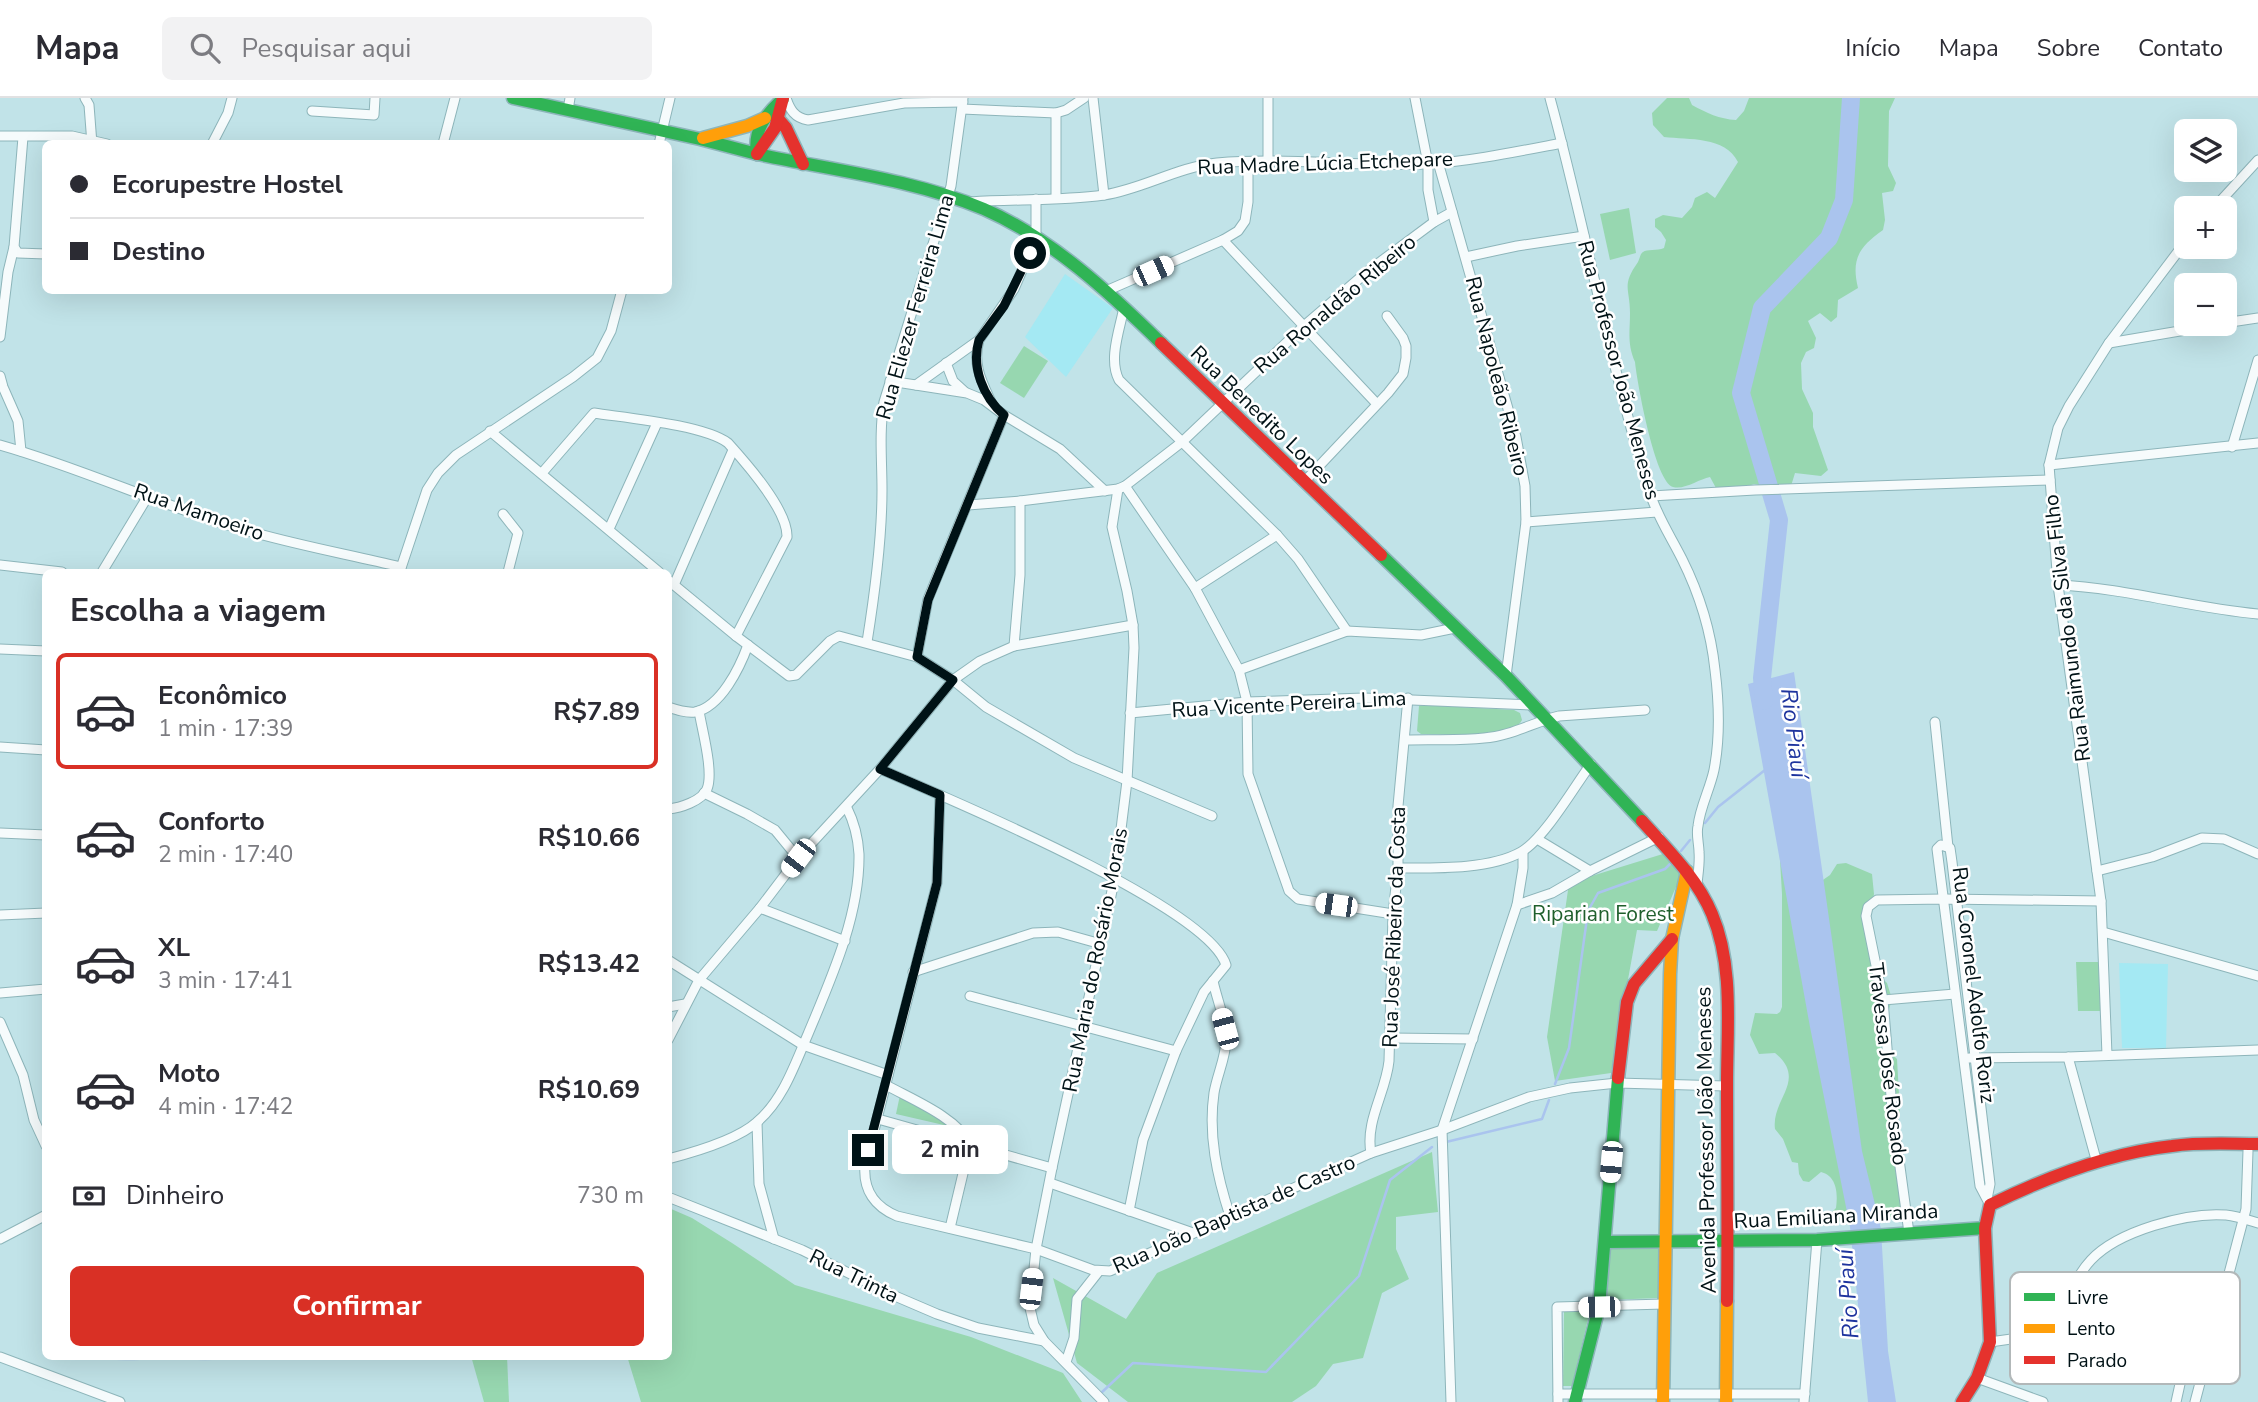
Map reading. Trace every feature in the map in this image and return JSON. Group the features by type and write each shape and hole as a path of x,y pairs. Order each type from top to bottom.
{"main road":[{"name":"Rua Benedito Lopes","path":"513,98 569,104 757,154 873,177 965,202 1036,238 1124,307 1506,676 1659,838 1697,884"},
{"path":"757,154 755,135 765,118 784,98"},
{"path":"757,154 780,121 784,98"},
{"path":"700,139 765,118"},
{"path":"780,121 803,164"},
{"path":"1663,1397 1672,939 1688,871"},
{"name":"Avenida Professor João Meneses","path":"1697,884 1716,922 1721,943 1725,989 1728,1241 1726,1398"},
{"path":"1576,1398 1599,1307 1617,1083 1629,992 1640,975 1672,939"},
{"path":"1988,1202 2097,1163 2161,1147 2204,1144 2253,1148"},
{"name":"Rua Coronel Adolfo Roriz","path":"1962,1402 1977,1378 1990,1342 1985,1228 1988,1202"},
{"name":"Rua Emiliana Miranda","path":"1605,1242 1817,1240 1985,1228"}],"street":[{"path":"85,98 89,106 92,140"},
{"path":"214,140 228,113 232,98"},
{"path":"312,111 374,115 375,98"},
{"path":"444,140 455,98"},
{"path":"660,140 670,98"},
{"path":"784,98 796,116 808,120 878,102 963,103 1056,113 1084,98"},
{"path":"1093,98 1104,194"},
{"path":"1268,98 1268,161"},
{"path":"1415,98 1428,164 1428,190 1434,222"},
{"name":"Rua Professor João Meneses","path":"1550,98 1611,354 1651,496 1695,590 1706,621 1715,669 1716,755 1698,825 1700,856 1697,884"},
{"name":"Rua Eliezer Ferreira Lima","path":"867,642 880,545 880,430 890,380 955,167 963,103"},
{"path":"1056,113 1056,198"},
{"path":"0,136 72,136 85,140"},
{"path":"0,337 14,247 23,137"},
{"name":"Rua Madre Lúcia Etchepare","path":"965,202 1104,194 1199,165 1268,161 1428,164 1562,143"},
{"path":"2225,196 2258,160"},
{"path":"1106,291 1238,231 1245,221 1248,202 1248,162"},
{"name":"Rua Napoleão Ribeiro","path":"1438,162 1516,437 1525,486 1527,522 1506,676"},
{"path":"916,384 979,340 1009,298 1036,238 1035,199"},
{"name":"Rua Ronaldão Ribeiro","path":"1121,488 1182,442 1304,326 1368,271 1434,222 1452,212"},
{"path":"1466,257 1584,236"},
{"path":"1223,240 1377,404"},
{"path":"14,247 18,253 42,254"},
{"name":"Rua Raimundo da Silva Filho","path":"2107,1055 2101,901 2058,585 2049,465 2063,418 2109,344 2174,257"},
{"path":"400,569 433,479 456,455 597,358 611,331 621,294"},
{"path":"1124,307 1115,354 1116,374 1126,388 1277,535 1298,559 1347,631"},
{"path":"1304,482 1399,382 1406,358 1403,338 1387,317"},
{"path":"2237,321 2258,318"},
{"path":"2109,344 2174,332"},
{"path":"979,340 975,358 977,372 993,405"},
{"path":"2232,447 2258,360"},
{"path":"946,363 953,381 967,393"},
{"path":"0,376 18,421 21,451"},
{"path":"890,380 967,393 993,405 1004,415 1060,449 1105,491"},
{"path":"542,473 594,413 719,437 767,492 785,521 788,532 788,537 736,636"},
{"path":"917,657 928,600 1004,415"},
{"path":"609,529 657,424"},
{"path":"490,431 656,569"},
{"path":"2049,465 2258,443"},
{"name":"Rua Mamoeiro","path":"0,445 248,531 400,569"},
{"path":"672,581 733,450"},
{"path":"1651,496 2050,480"},
{"path":"968,505 1121,488 1195,588 1238,670 1247,702 1250,742 1248,774 1289,891 1298,899 1393,914"},
{"name":"Rua Maria do Rosário Morais","path":"1104,1402 1044,1341 1034,1325 1030,1308 1036,1249 1115,877 1126,781 1133,625 1112,527 1121,488"},
{"path":"104,569 148,496"},
{"path":"1014,646 1020,575 1020,501"},
{"path":"1527,522 1657,512"},
{"path":"503,514 518,533 509,569"},
{"path":"1195,588 1277,535"},
{"path":"0,565 42,570"},
{"path":"672,584 786,675 796,675 836,637 845,636 917,657 986,706 1074,758 1212,816"},
{"path":"2058,585 2098,588 2258,614"},
{"path":"672,1032 699,980 798,858 847,807 953,680 979,661 1014,646 1133,625"},
{"path":"1238,670 1347,631 1421,635 1455,628"},
{"path":"672,708 687,712 699,711 730,683 748,645"},
{"path":"0,649 42,651"},
{"name":"Rua Vicente Pereira Lima","path":"1130,713 1247,702 1329,699 1408,698 1532,705"},
{"name":"Rua José Ribeiro da Costa","path":"1371,1153 1368,1140 1387,1078 1393,914 1398,868 1398,806 1408,698"},
{"path":"1406,740 1485,738 1521,731 1546,719 1645,709"},
{"path":"672,808 683,806 704,793 709,780 699,711"},
{"path":"1935,722 1948,847"},
{"path":"0,747 42,750"},
{"path":"1398,868 1478,864 1522,852 1537,839 1591,764"},
{"path":"880,769 1115,877 1201,933 1219,950 1226,965 1204,992 1176,1051 1143,1140 1129,1211"},
{"path":"704,793 775,830 798,858"},
{"path":"940,795 939,876 878,1119 1052,1168"},
{"path":"672,1158 716,1143 757,1123 785,1084 845,941 859,855 857,836 847,807"},
{"path":"0,833 42,835"},
{"path":"1517,905 1552,893 1590,871 1659,838"},
{"path":"2097,871 2152,857 2202,838 2224,839 2258,855"},
{"path":"1537,839 1590,871"},
{"name":"Rua Coronel Adolfo Roriz","path":"1943,845 1948,847 1952,862 1990,1184 1988,1202 1980,1186 1955,994 1937,847 1943,845"},
{"path":"1451,1402 1442,1130 1517,905 1523,868 1522,852"},
{"path":"1944,899 2101,901"},
{"name":"Travessa José Rosado","path":"1909,1233 1892,1108 1883,1000 1866,916 1868,907 1877,900 1944,899"},
{"path":"760,908 845,941"},
{"path":"0,915 42,913"},
{"path":"913,972 1033,933 1058,932 1101,944"},
{"path":"2103,932 2258,976"},
{"path":"672,963 803,1045 887,1080 950,1121 971,1144"},
{"path":"1953,974 1965,971"},
{"path":"1213,981 1226,1042 1214,1091 1212,1136 1220,1185 1230,1216"},
{"path":"0,993 42,989"},
{"path":"1883,1000 1955,994"},
{"path":"970,996 1176,1051"},
{"path":"672,1006 685,1004"},
{"path":"1,1026 23,1075 34,1120 42,1137"},
{"path":"1390,1038 1473,1039"},
{"path":"1964,1058 2258,1050"},
{"path":"2068,1057 2097,1163"},
{"name":"Rua João Baptista de Castro","path":"878,1119 865,1166 865,1181 872,1197 885,1211 1036,1249 1099,1271 1118,1269 1371,1153 1529,1097 1570,1088 1617,1083 1726,1086"},
{"path":"757,1123 760,1184 774,1239"},
{"path":"1972,1125 1983,1124"},
{"path":"950,1228 971,1144"},
{"path":"2229,1272 2248,1199 2253,1148"},
{"path":"1050,1183 1193,1233"},
{"name":"Rua Trinta","path":"672,1199 774,1239 937,1314 988,1331 1044,1341"},
{"path":"2082,1272 2099,1253 2154,1226 2212,1215 2258,1223"},
{"path":"0,1239 42,1217"},
{"path":"1664,1304 1557,1307 1558,1398 1805,1398 1817,1240"},
{"path":"1066,1362 1074,1338 1077,1299 1099,1271"},
{"path":"1990,1342 2010,1339"},
{"path":"0,1357 120,1402"},
{"path":"1977,1378 2043,1402"},
{"path":"2175,1402 2179,1384"},
{"path":"2195,1402 2199,1384"}],"shaded area":[{"path":"1065,274 1113,308 1066,377 1025,337"},
{"path":"2119,963 2168,964 2166,1048 2122,1048"}],"green space":[{"path":"1667,98 1689,98 1692,105 1703,111 1736,120 1744,111 1749,98 1895,98 1889,111 1888,166 1896,183 1893,191 1882,193 1885,220 1883,230 1868,242 1859,254 1856,269 1858,288 1838,300 1837,317 1831,322 1820,313 1808,321 1816,338 1814,348 1806,352 1801,363 1802,389 1813,413 1813,427 1828,470 1821,476 1795,473 1791,486 1754,484 1739,489 1716,488 1710,477 1678,488 1666,481 1660,468 1648,430 1631,349 1628,282 1642,253 1664,248 1666,240 1655,227 1655,219 1663,215 1682,218 1692,207 1695,198 1707,192 1715,198 1738,162 1732,154 1715,143 1664,137 1653,125 1652,113"},
{"path":"1629,208 1636,253 1610,260 1600,214"},
{"path":"1024,346 1048,361 1024,398 1000,383"},
{"path":"1419,706 1514,710 1520,713 1522,720 1505,731 1491,733 1421,734 1417,731"},
{"path":"1779,843 1820,882 1830,875 1837,864 1846,863 1872,874 1874,894 1872,905 1866,909 1881,977 1887,983 1892,999 1886,1020 1891,1038 1879,1043 1881,1049 1897,1059 1900,1113 1894,1134 1894,1155 1903,1216 1844,1220 1836,1223 1831,1219 1831,1213 1837,1203 1833,1181 1821,1172 1809,1182 1803,1181 1798,1163 1792,1162 1783,1139 1775,1129 1775,1118 1786,1090 1788,1072 1775,1053 1759,1054 1750,1035 1755,1013 1777,1014 1782,1007"},
{"name":"Riparian Forest","path":"1666,853 1682,873 1657,931 1637,930 1611,1073 1555,1081 1547,1037 1569,883"},
{"path":"2076,962 2103,962 2105,1011 2078,1011"},
{"path":"900,1095 961,1129 896,1114"},
{"path":"1432,1152 1438,1212 1396,1217 1396,1249 1409,1279 1382,1293 1363,1358 1333,1364 1316,1386 1292,1402 1128,1402 1077,1363 1053,1278 1126,1319 1157,1273"},
{"path":"672,1209 692,1218 795,1285 971,1337 1063,1373 1082,1402 641,1402 628,1360 672,1360"},
{"path":"1611,1247 1659,1248 1659,1298 1606,1300"},
{"path":"1590,1311 1572,1386 1563,1386 1564,1312"},
{"path":"472,1360 507,1360 509,1402 484,1402"}],"water":[{"name":"Rio Piauí","path":"1794,672 1862,1151 1881,1229 1888,1351 1896,1402 1868,1402 1850,1227 1810,1027 1748,684"}],"waterway":[{"name":"Rio Piauí","path":"1764,701 1762,678 1779,520 1741,393 1762,308 1829,238 1844,200 1851,98"},
{"path":"1705,823 1718,807 1765,770"},
{"path":"1681,851 1690,840"},
{"path":"1555,1084 1569,1048 1588,911 1598,893 1665,869 1670,864"},
{"path":"1446,1142 1542,1119 1549,1100"},
{"path":"1100,1394 1133,1363 1266,1372 1359,1276 1390,1180 1432,1147"}],"traffic: fast":[{"path":"513,98 757,154"},
{"path":"757,154 757,137 762,123 783,99"},
{"path":"757,154 872,176 929,190 984,209 1009,221 1056,251 1100,286 1161,343"},
{"path":"1381,555 1506,676 1642,821"},
{"path":"1575,1402 1599,1307 1618,1078"},
{"path":"1605,1242 1817,1240 1985,1228"}],"traffic: slow":[{"path":"703,138 765,118"},
{"path":"1663,1402 1670,974 1672,939 1687,871"},
{"path":"1726,1402 1727,1301"}],"traffic: jam":[{"path":"757,154 775,128 783,98"},
{"path":"780,121 803,164"},
{"path":"1161,343 1381,555"},
{"path":"1642,821 1681,865 1706,901 1724,955 1728,1019 1727,1301"},
{"path":"1618,1078 1627,1002 1634,984 1672,939"},
{"path":"1962,1402 1977,1378 1990,1342 1985,1228 1990,1205 2056,1176 2125,1154 2183,1145 2258,1144"}],"route":[{"path":"868,1150 939,876 940,795 880,769 953,680 917,657 923,615 1004,415 993,405 977,372 976,350 979,340 1014,289 1030,253"}]}
